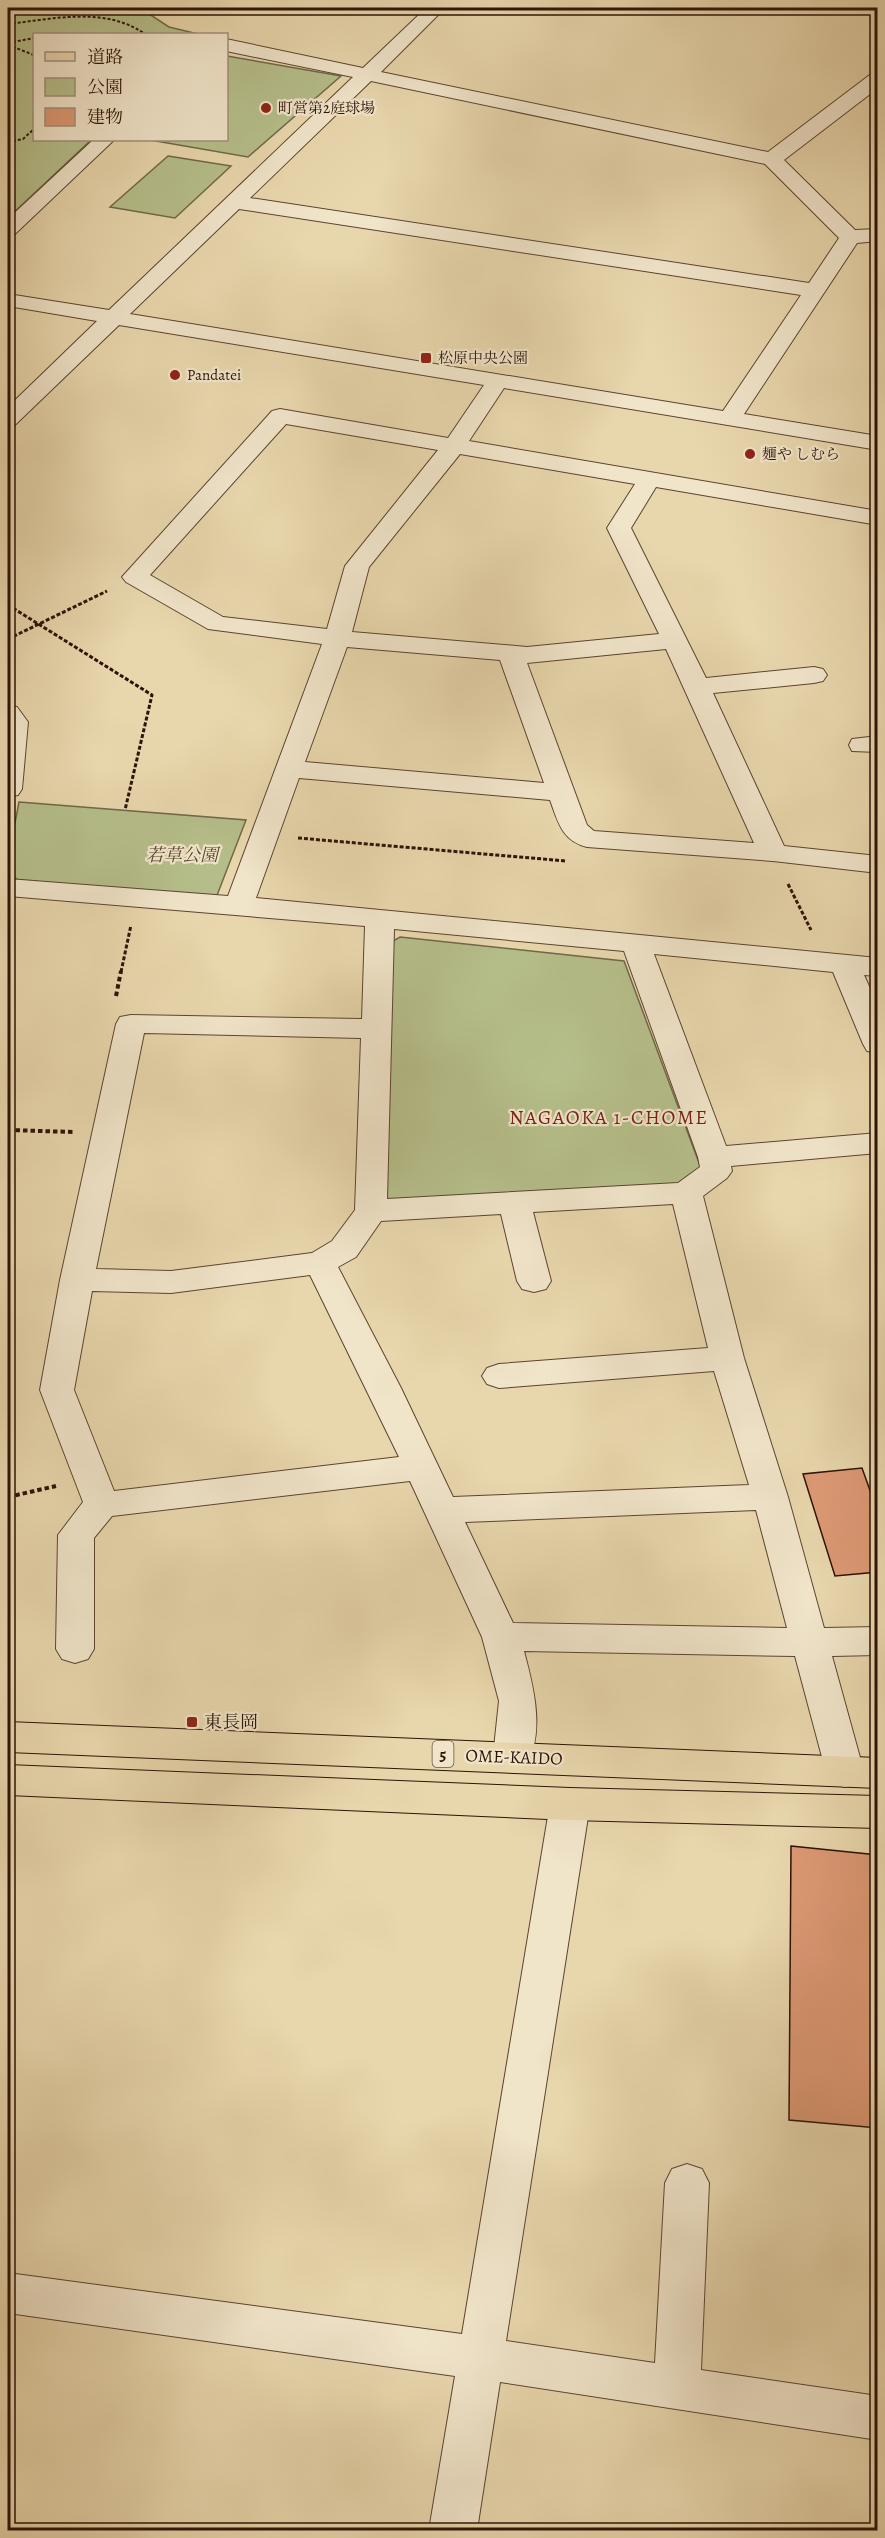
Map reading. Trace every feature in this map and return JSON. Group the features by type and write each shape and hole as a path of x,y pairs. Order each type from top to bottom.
{"main road":[{"name":"OME-KAIDO","path":"8,1737 861,1772"},
{"path":"8,1780 570,1804 878,1812"}],"street":[{"path":"8,419 436,8"},
{"path":"228,45 772,159 849,237 878,235"},
{"path":"772,159 878,78"},
{"path":"836,110 867,108"},
{"path":"8,230 103,141"},
{"path":"235,201 814,290"},
{"path":"730,418 849,237"},
{"path":"8,300 878,443"},
{"path":"239,905 337,638 357,566 455,444 497,382"},
{"path":"675,640 527,655 337,638 217,624 135,577 280,416 455,444 878,518"},
{"path":"650,478 619,528 675,640 773,853"},
{"path":"510,653 578,835 587,839 773,853 878,865"},
{"path":"697,687 814,675"},
{"path":"8,713 15,722 8,789"},
{"path":"289,769 561,793"},
{"path":"8,887 239,905 878,967"},
{"path":"77,1280 171,1282 320,1263 344,1249 371,1211 380,920"},
{"path":"371,1211 686,1192 716,1171 714,1157 636,945"},
{"path":"836,963 878,1044"},
{"path":"375,1029 131,1024 77,1280 57,1390 95,1492 103,1502 117,1504 422,1467"},
{"path":"714,1157 878,1143"},
{"path":"686,1192 727,1358 770,1497 810,1642 861,1772"},
{"path":"514,1203 534,1281"},
{"path":"320,1263 422,1467 501,1637 518,1701 512,1757"},
{"path":"499,1376 727,1358"},
{"path":"442,1510 770,1497"},
{"path":"75,1649 76,1535 103,1502"},
{"path":"501,1637 878,1641"},
{"path":"453,2530 570,1804"},
{"path":"677,2388 687,2183"},
{"path":"8,2293 480,2358 878,2418"}],"path":[{"path":"8,24 89,17 108,18 133,25 144,33"},
{"path":"8,44 33,38"},
{"path":"8,44 33,56"},
{"path":"8,142 23,139 33,130"},
{"path":"8,639 135,577"},
{"path":"8,606 152,694 125,810"},
{"path":"786,880 836,963"},
{"path":"8,1131 76,1132"}],"green space":[{"path":"8,8 140,8 169,27 194,33 33,33 33,141 90,141 8,218"},
{"name":"町営第2庭球場","path":"228,56 341,76 248,157 156,141 228,141"},
{"path":"168,156 231,166 175,218 110,207"},
{"name":"若草公園","path":"19,802 246,820 216,898 19,880 8,875 8,859"},
{"path":"400,937 624,961 702,1171 674,1185 392,1202 380,1195 388,944"}],"building":[{"path":"862,1468 878,1513 878,1572 835,1576 803,1474"},
{"path":"791,1846 878,1855 878,2128 789,2120"}],"place":[{"name":"町営第2庭球場","path":"266,108"},
{"name":"松原中央公園","path":"426,358"},
{"name":"Pandatei","path":"175,375"},
{"name":"麺や しむら","path":"750,454"},
{"name":"東長岡","path":"192,1722"}],"district":[{"name":"NAGAOKA 1-CHOME","path":"609,1117"}]}
